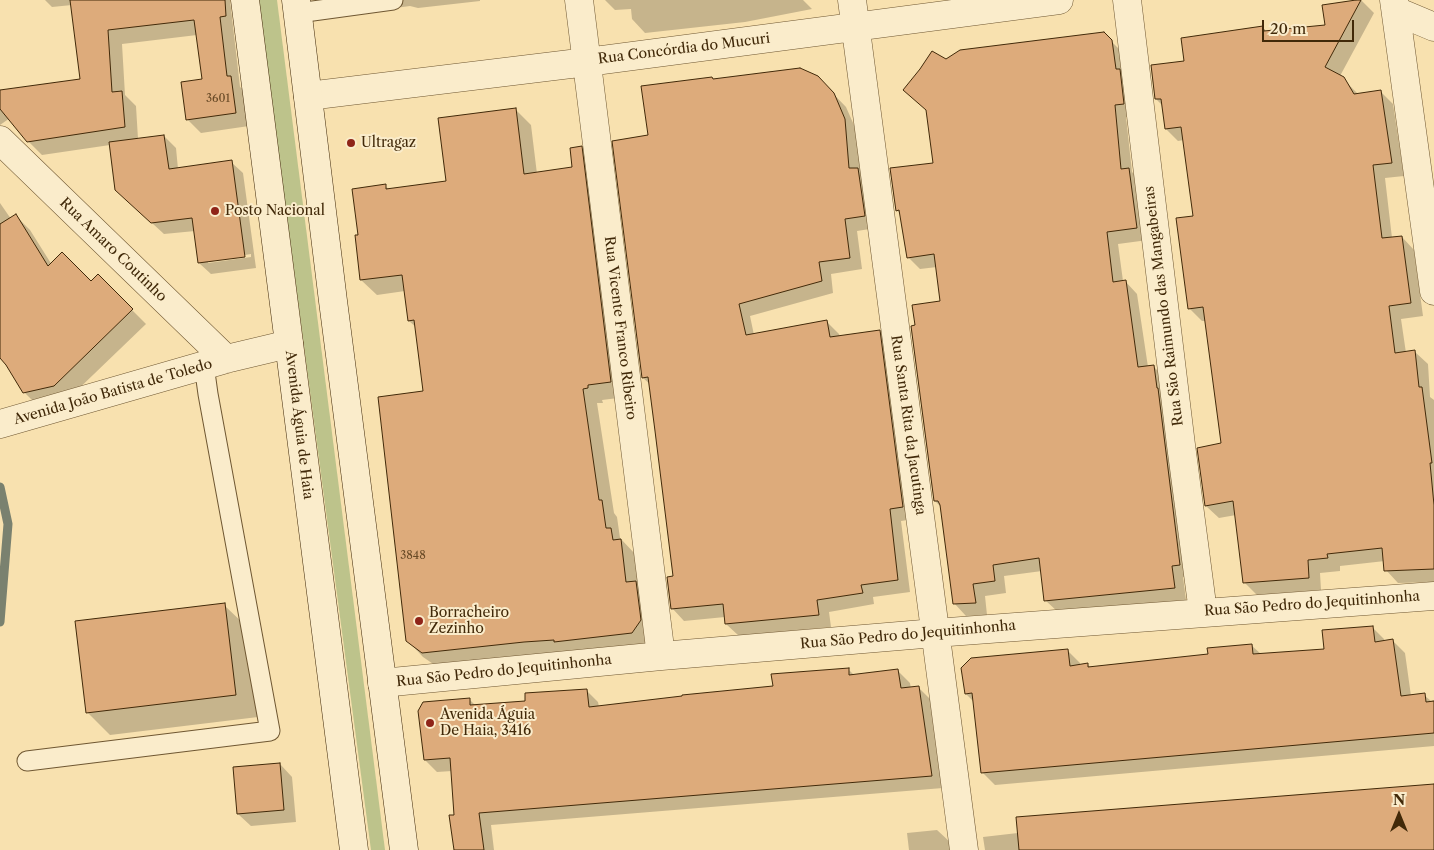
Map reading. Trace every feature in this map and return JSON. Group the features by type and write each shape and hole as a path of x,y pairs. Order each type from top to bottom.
{"street":[{"name":"Avenida Águia de Haia","path":"244,0 354,850"},
{"name":"Rua Vicente Franco Ribeiro","path":"579,0 661,656"},
{"name":"Rua Santa Rita da Jacutinga","path":"852,0 964,850"},
{"name":"Rua Concórdia do Mucuri","path":"308,96 587,62 1060,0"},
{"name":"Rua São Raimundo das Mangabeiras","path":"1127,0 1180,445 1203,612"},
{"path":"297,6 404,850"},
{"path":"1395,6 1434,28"},
{"path":"1395,6 1434,291"},
{"name":"Rua Amaro Coutinho","path":"0,140 215,362"},
{"name":"Avenida João Batista de Toledo","path":"2,424 215,362 289,344"},
{"name":"Rua São Pedro do Jequitinhonha","path":"382,683 661,656 935,633 1434,596"}],"lane":[{"path":"297,6 393,0"},
{"path":"27,761 270,730 208,394 215,362"}],"green space":[{"path":"258,0 277,0 385,850 371,850"}],"building":[{"path":"70,0 225,0 226,16 220,17 227,76 231,76 236,113 186,120 181,82 202,79 194,20 108,30 112,92 122,91 125,127 27,142 0,109 0,90 80,79"},
{"path":"1361,0 1325,67 1344,77 1354,94 1381,90 1392,163 1373,165 1382,238 1402,236 1411,303 1389,306 1395,353 1415,350 1419,387 1422,387 1432,463 1430,463 1434,505 1434,569 1384,571 1382,548 1327,554 1328,558 1308,560 1309,578 1243,583 1233,501 1205,506 1197,448 1221,443 1203,307 1188,309 1176,218 1193,216 1181,127 1165,129 1161,99 1155,99 1151,65 1184,61 1181,38 1263,26 1264,31 1325,25 1322,5"},
{"path":"1104,32 1112,40 1116,69 1120,69 1124,104 1115,105 1121,169 1129,168 1137,228 1107,232 1113,282 1126,280 1138,367 1154,365 1180,565 1172,566 1175,588 1044,601 1039,558 993,565 995,581 973,584 976,603 953,604 940,505 938,501 934,501 911,326 915,325 912,305 940,301 934,254 907,258 899,210 896,211 890,168 933,163 926,110 903,90 932,51 946,59 960,50"},
{"path":"800,68 818,76 834,93 845,119 849,168 858,168 865,216 845,219 850,258 819,262 822,281 739,304 746,335 827,320 830,337 880,330 903,507 890,509 898,580 861,585 863,593 817,600 819,615 725,624 723,604 671,609 667,577 673,576 655,431 648,377 642,378 612,141 648,135 641,86"},
{"path":"516,108 524,174 572,167 570,148 582,146 611,382 588,385 588,388 583,389 599,500 602,500 606,528 611,528 613,540 621,539 626,582 636,581 641,620 632,633 554,642 554,640 524,642 422,653 406,641 378,397 423,391 414,320 408,321 402,275 360,280 355,235 358,235 352,189 386,184 386,189 446,181 438,118"},
{"path":"164,135 169,169 232,160 245,257 198,263 192,218 151,223 115,190 109,142"},
{"path":"16,214 48,266 62,252 91,281 98,274 133,309 54,386 23,393 0,358 0,224"},
{"path":"225,603 236,695 86,713 75,621"},
{"path":"1373,626 1375,642 1393,639 1401,696 1425,693 1426,702 1434,701 1434,733 981,773 972,693 965,694 961,668 971,658 1068,649 1070,666 1088,663 1088,667 1208,654 1207,648 1252,644 1253,654 1324,649 1322,630"},
{"path":"849,668 849,675 898,669 901,688 919,686 932,776 479,813 484,850 454,850 449,815 454,815 450,758 424,760 418,711 423,702 470,698 470,705 525,701 525,693 587,689 589,707 773,686 771,674"},
{"path":"280,763 284,810 237,814 233,767"},
{"path":"1434,784 1434,850 1019,850 1016,817"}],"waterway":[{"path":"0,487 8,524 0,622"}],"place":[{"name":"Ultragaz","path":"351,143"},
{"name":"Posto Nacional","path":"215,211"},
{"name":"Borracheiro Zezinho","path":"419,621"},
{"name":"Avenida Águia De Haia, 3416","path":"430,723"}]}
